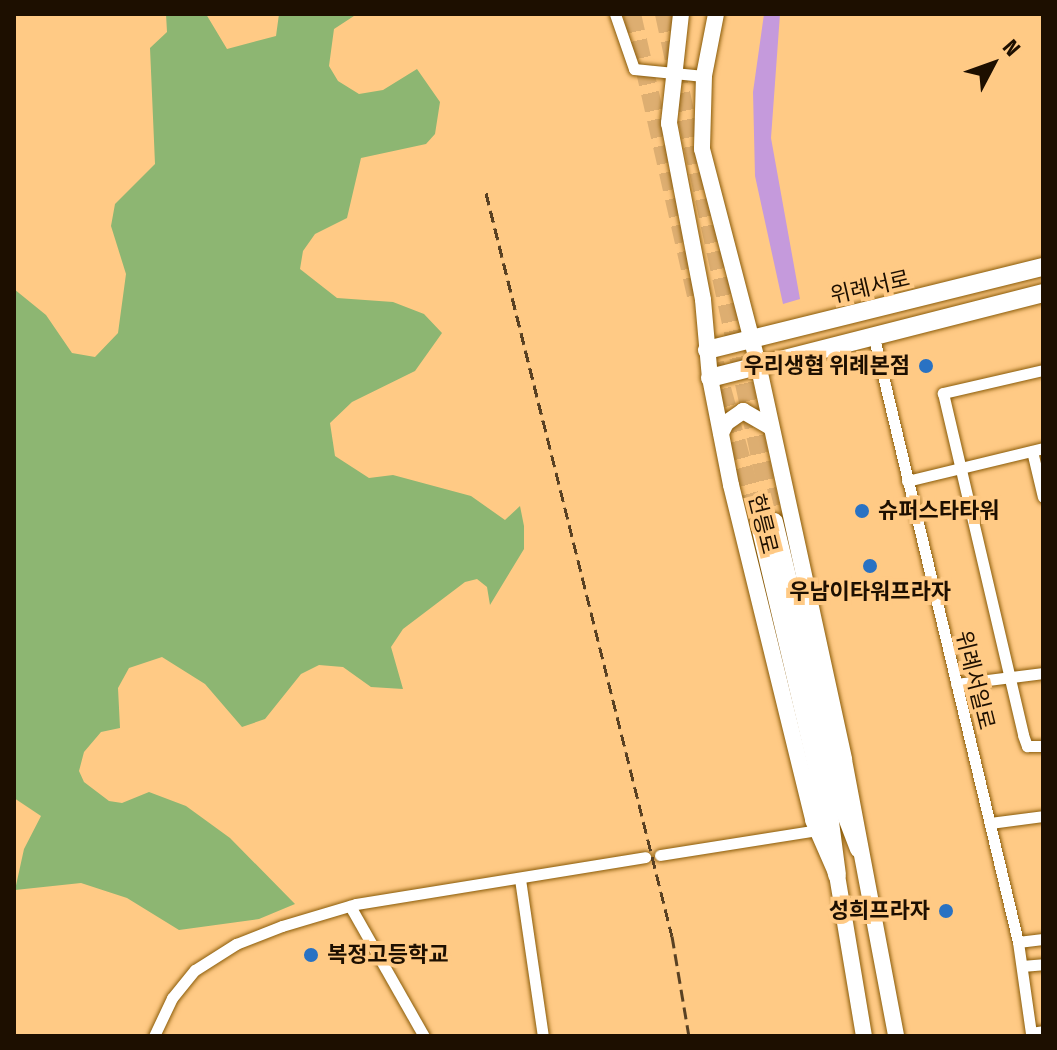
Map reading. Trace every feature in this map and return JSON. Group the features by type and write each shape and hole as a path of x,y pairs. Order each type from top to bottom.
{"main road":[{"name":"헌릉로","path":"681,14 669,123 703,300 710,378 818,830 837,875 864,1036"},
{"name":"헌릉로","path":"716,14 704,76 702,149 758,364 896,1036"},
{"name":"위례서로","path":"707,350 1043,267"},
{"path":"710,378 1043,293"},
{"path":"721,433 726,423 743,411 771,427"},
{"path":"837,875 830,822 767,524 841,802 859,849"}],"street":[{"path":"615,14 629,64 637,71 704,76"},
{"name":"위례서일로","path":"874,338 1037,1032"},
{"path":"1043,370 943,393 1027,746 1043,746"},
{"path":"907,481 1037,449 1043,497"},
{"path":"956,684 1043,673"},
{"path":"990,823 1043,816"},
{"path":"660,855 818,830"},
{"path":"154,1036 172,998 195,970 236,944 350,906 645,857"},
{"path":"520,879 543,1036"},
{"path":"350,906 424,1036"},
{"path":"1018,942 1043,939"},
{"path":"1022,966 1043,964"}],"green space":[{"path":"166,14 206,14 227,49 276,36 279,14 357,14 334,29 329,66 338,81 359,94 383,90 417,69 440,102 435,134 426,144 361,158 347,218 315,234 303,251 300,269 337,298 393,302 424,314 442,333 415,371 352,402 330,423 335,456 369,478 393,475 471,496 505,520 520,506 524,526 524,549 490,605 487,587 477,579 465,582 403,629 391,647 403,689 371,687 343,667 319,665 301,674 265,719 242,727 205,684 162,657 129,668 118,688 120,728 101,732 84,752 79,771 84,782 109,801 122,803 149,792 186,806 230,838 295,904 259,919 179,930 127,898 81,883 15,890 24,849 41,816 14,798 14,289 46,315 72,353 95,357 118,333 126,274 111,226 115,204 155,164 150,48 167,32"}],"shaded area":[{"path":"764,14 780,14 771,138 800,299 783,304 755,176 753,92"}],"tunnel":[{"path":"632,14 697,300"},
{"path":"664,14 774,522"},
{"path":"715,363 760,526"}],"railway":[{"path":"486,193 672,936 689,1036"}],"place":[{"name":"우리생협 위례본점","path":"926,366"},
{"name":"슈퍼스타타워","path":"862,511"},
{"name":"우남이타워프라자","path":"870,566"},
{"name":"성희프라자","path":"946,911"},
{"name":"복정고등학교","path":"311,955"}]}
